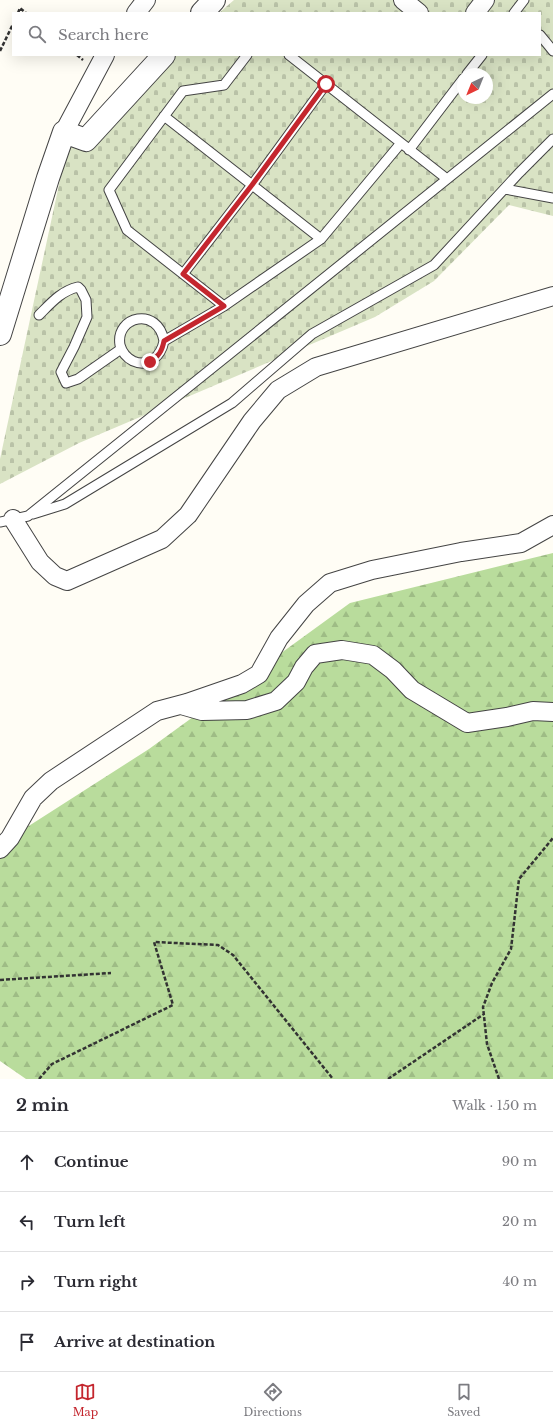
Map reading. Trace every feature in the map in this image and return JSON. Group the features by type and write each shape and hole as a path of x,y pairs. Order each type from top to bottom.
{"street":[{"path":"137,12 146,0"},
{"path":"203,12 214,0"},
{"path":"403,0 418,12"},
{"path":"476,12 485,0"},
{"path":"0,334 48,178 64,132 104,56"},
{"path":"64,132 86,140 163,56"},
{"path":"14,519 40,562 55,576 67,581 162,539 188,515 252,422 278,390 316,367 553,296"},
{"path":"0,849 10,838 34,798 51,781 157,711 181,705 242,684 259,674 279,638 306,604 330,582 372,570 461,552 521,543 553,525"},
{"path":"181,705 202,711 247,710 276,701 296,682 304,667 315,654 342,650 373,655 393,670 412,690 467,723 507,717 533,711 553,712"}],"lane":[{"path":"541,35 553,51"},
{"path":"224,306 127,230 109,190 183,91 224,84 246,56"},
{"path":"290,56 447,179"},
{"path":"472,68 481,56"},
{"path":"183,274 252,185 326,84"},
{"path":"409,150 457,87"},
{"path":"14,519 553,94"},
{"path":"164,116 321,239"},
{"path":"14,519 65,504 232,403 312,334 434,265 504,189 553,139"},
{"path":"164,341 224,306 321,239 400,143"},
{"path":"504,189 553,198"},
{"path":"39,315 60,295 71,289 78,287 86,300 87,318 61,372 66,383 78,379 121,349"},
{"path":"142,318 151,320 158,325 163,333 164,341 162,350 157,357 150,362 142,363 133,361 126,356 121,349 120,340 121,332 126,325 134,320 142,318"}],"path":[{"path":"18,12 20,8 25,12"},
{"path":"0,51 12,26"},
{"path":"499,1079 487,1044 483,1007 490,989 511,949 519,879 553,838"},
{"path":"39,1079 52,1064 173,1005 154,942 218,945 233,956 333,1079"},
{"path":"0,980 111,973"},
{"path":"388,1079 484,1014"}],"green space":[{"path":"234,0 553,0 553,216 509,205 434,281 375,317 79,443 0,484 0,459 66,152 172,56 541,56 541,12 220,12"},
{"path":"553,553 553,1079 26,1079 0,1061 0,858 10,838 149,749 350,603"}],"route":[{"path":"150,362 157,357 162,350 164,341 224,306 183,274 252,185 326,84"}]}
